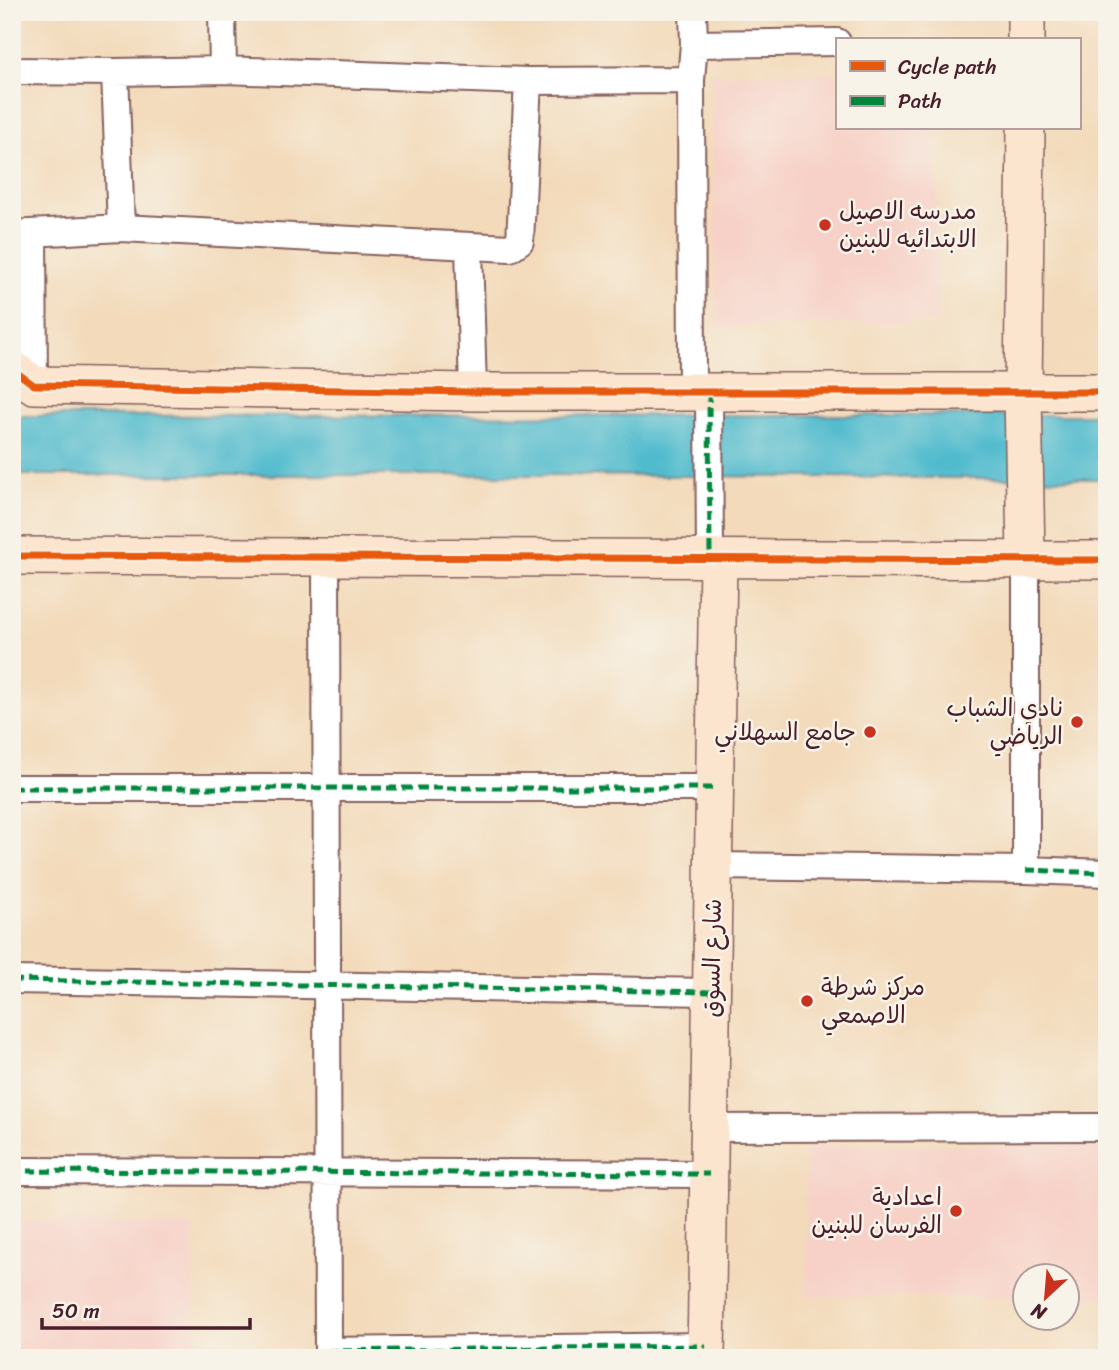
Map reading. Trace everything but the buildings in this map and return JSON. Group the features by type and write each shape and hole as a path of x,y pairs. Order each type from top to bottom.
{"street":[{"path":"222,12 223,70"},
{"path":"693,12 691,80 701,392 714,558"},
{"path":"1026,12 1026,38"},
{"path":"694,44 836,42"},
{"path":"12,71 223,70 528,81 691,80"},
{"path":"115,72 121,229"},
{"path":"528,81 520,241 510,248 121,229 22,233 23,377 473,392 1107,392"},
{"path":"1026,130 1023,392 1026,870"},
{"path":"469,247 473,392"},
{"path":"12,556 1107,560"},
{"path":"326,557 328,1355 706,1352"},
{"name":"شارع السوق","path":"706,1352 715,788 714,558"},
{"path":"12,788 715,788"},
{"path":"714,866 1107,873"},
{"path":"12,980 712,992"},
{"path":"709,1128 1107,1127"},
{"path":"12,1171 709,1174"}],"shaded area":[{"name":"مدرسه الاصيل الابتدائيه للبنين","path":"836,73 836,130 935,130 937,322 717,327 711,74"},
{"name":"اعدادية الفرسان للبنين","path":"806,1145 1107,1146 1107,1298 1080,1297 1080,1262 1010,1262 1010,1297 806,1296"},
{"path":"12,1220 193,1225 195,1358 12,1358"}],"water":[{"path":"1107,415 1107,479 12,475 12,416"}],"marked path":[{"path":"709,392 710,558"},
{"path":"12,788 715,788"},
{"path":"1026,870 1107,873"},
{"path":"12,980 711,992"},
{"path":"12,1171 709,1174"},
{"path":"328,1351 706,1346"}],"cycle path":[{"path":"12,369 34,385 473,392 1107,392"},
{"path":"12,556 1107,560"}],"place":[{"name":"مدرسه الاصيل الابتدائيه للبنين","path":"825,225"},
{"name":"نادي الشباب الرياضي","path":"1077,722"},
{"name":"جامع السهلاني","path":"870,732"},
{"name":"مركز شرطة الاصمعي","path":"807,1001"},
{"name":"اعدادية الفرسان للبنين","path":"956,1211"}]}
